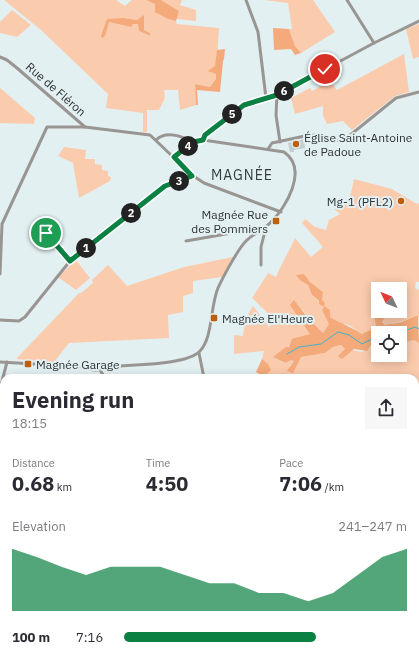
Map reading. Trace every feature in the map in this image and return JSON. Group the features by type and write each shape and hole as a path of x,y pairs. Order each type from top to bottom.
{"street":[{"path":"246,0 258,32 266,98"},
{"path":"347,0 374,43"},
{"path":"203,140 205,135 244,105 277,95 374,43 419,21"},
{"name":"Rue de Fléron","path":"0,57 7,60 17,68 85,127 150,134 156,140"},
{"path":"268,149 272,144 305,136 316,135 340,141 349,136 396,98 419,92"},
{"path":"277,95 276,115 280,142"},
{"path":"0,274 2,224 47,128 85,127"},
{"path":"191,143 185,138 176,136 162,135 156,140 192,176 204,184 281,212"},
{"path":"0,362 86,367 94,370 100,370 107,367 154,365 191,357 199,352 207,339 218,288 245,242 266,227 281,212 290,197 295,176 295,168 286,153 203,140 197,140 191,143 174,157"},
{"path":"0,320 19,321 25,317 70,261 165,186 192,176"},
{"path":"260,265 261,246 266,227"},
{"path":"186,241 243,230 257,232"},
{"path":"46,233 70,261"},
{"path":"199,352 203,374"},
{"path":"4,374 7,362"},
{"path":"100,370 102,374"}],"shaded area":[{"path":"4,0 116,0 125,6 132,0 146,0 155,4 168,19 176,21 177,24 219,28 216,79 210,87 195,84 196,105 180,110 178,90 164,90 165,98 159,110 147,110 147,132 143,132 143,113 106,108 108,94 41,30","holes":["144,16 144,30 150,33 149,36 139,31 138,24 133,24 131,27 109,22 124,18 137,20"]},
{"path":"146,0 161,0 179,11 176,21 168,19 155,12 155,4"},
{"path":"161,0 182,0 180,5 196,10 196,21 176,19 179,11"},
{"path":"264,0 313,0 335,32 301,53 295,46 289,29 292,29 288,3"},
{"path":"12,10 31,25 17,37 0,33 0,22"},
{"path":"144,15 144,30 150,33 150,36 139,31 138,24 133,24 131,27 109,22 105,36 102,38 101,36 107,19 124,18 137,20"},
{"path":"419,24 419,57 413,59 406,29"},
{"path":"273,28 289,29 295,46 301,53 295,55 291,49 274,50"},
{"path":"225,49 220,92 197,90 198,105 196,105 195,84 210,87 216,79 216,74 208,71 215,66 217,50"},
{"path":"404,54 409,92 395,96 352,130 343,121 327,124 323,116 323,106 295,114 291,98 310,88 312,91 330,81 337,90"},
{"path":"0,88 35,118 34,124 0,123"},
{"path":"64,147 86,150 85,159 95,159 95,164 102,165 102,170 108,171 108,176 111,177 110,181 79,198 73,163 58,156"},
{"path":"354,179 392,189 417,204 419,203 419,282 416,282 415,288 419,290 419,317 413,317 400,322 385,325 382,322 384,318 407,318 407,282 371,282 371,318 375,318 376,326 371,326 371,330 362,334 349,325 341,324 330,317 321,300 323,292 310,282 304,274 301,281 308,285 312,295 324,307 322,310 330,324 323,333 307,317 302,309 302,321 311,335 296,341 273,357 286,363 291,360 294,361 289,367 301,357 325,353 333,347 341,345 345,349 363,352 371,346 371,362 407,362 407,341 414,340 419,343 419,374 264,374 268,364 262,359 264,351 234,354 234,335 243,336 245,320 253,306 268,325 268,328 275,320 252,298 268,273 276,277 295,238 311,257 323,247 302,223 305,219 315,227 326,230 329,220 340,214 334,209 343,206 349,198"},
{"path":"233,257 222,277 193,281 193,293 183,296 183,312 168,315 169,338 69,343 54,362 16,359 79,293 93,283 92,280 108,265 127,286 184,267"},
{"path":"76,260 90,278 76,290 58,277"},
{"path":"304,274 310,282 323,292 322,300 325,303 324,306 330,310 330,317 362,334 371,330 371,346 367,351 354,349 342,359 338,356 345,349 341,345 333,347 325,353 301,357 293,373 287,371 294,361 291,360 286,363 273,357 286,347 289,347 292,339 310,334 290,305 294,300 307,317 323,333 329,324 322,310 324,307 319,304 319,301 312,295 308,285 301,281 296,275"},
{"path":"418,316 419,343 414,340 407,341 407,326 376,326 375,318 384,318 382,322 385,325 401,322"},
{"path":"262,359 268,364 271,370 267,374 259,374 256,372"}],"building":[{"name":"Église Saint-Antoine de Padoue","path":"304,139 305,148 290,152 288,143"}],"waterway":[{"path":"407,330 415,327 419,329"},
{"path":"287,354 299,347 321,344 338,332 349,335 362,344 371,340"}],"place":[{"name":"Église Saint-Antoine de Padoue","path":"296,144"},
{"name":"Mg-1 (PFL2)","path":"401,201"},
{"name":"Magnée Rue des Pommiers","path":"276,221"},
{"name":"Magnée El'Heure","path":"214,318"},
{"name":"Magnée Garage","path":"28,364"}],"district":[{"name":"MAGNÉE","path":"242,175"}],"route":[{"path":"46,233 70,261 165,186 192,176 174,157 193,142 203,140 205,135 244,105 277,95 325,69"}]}
